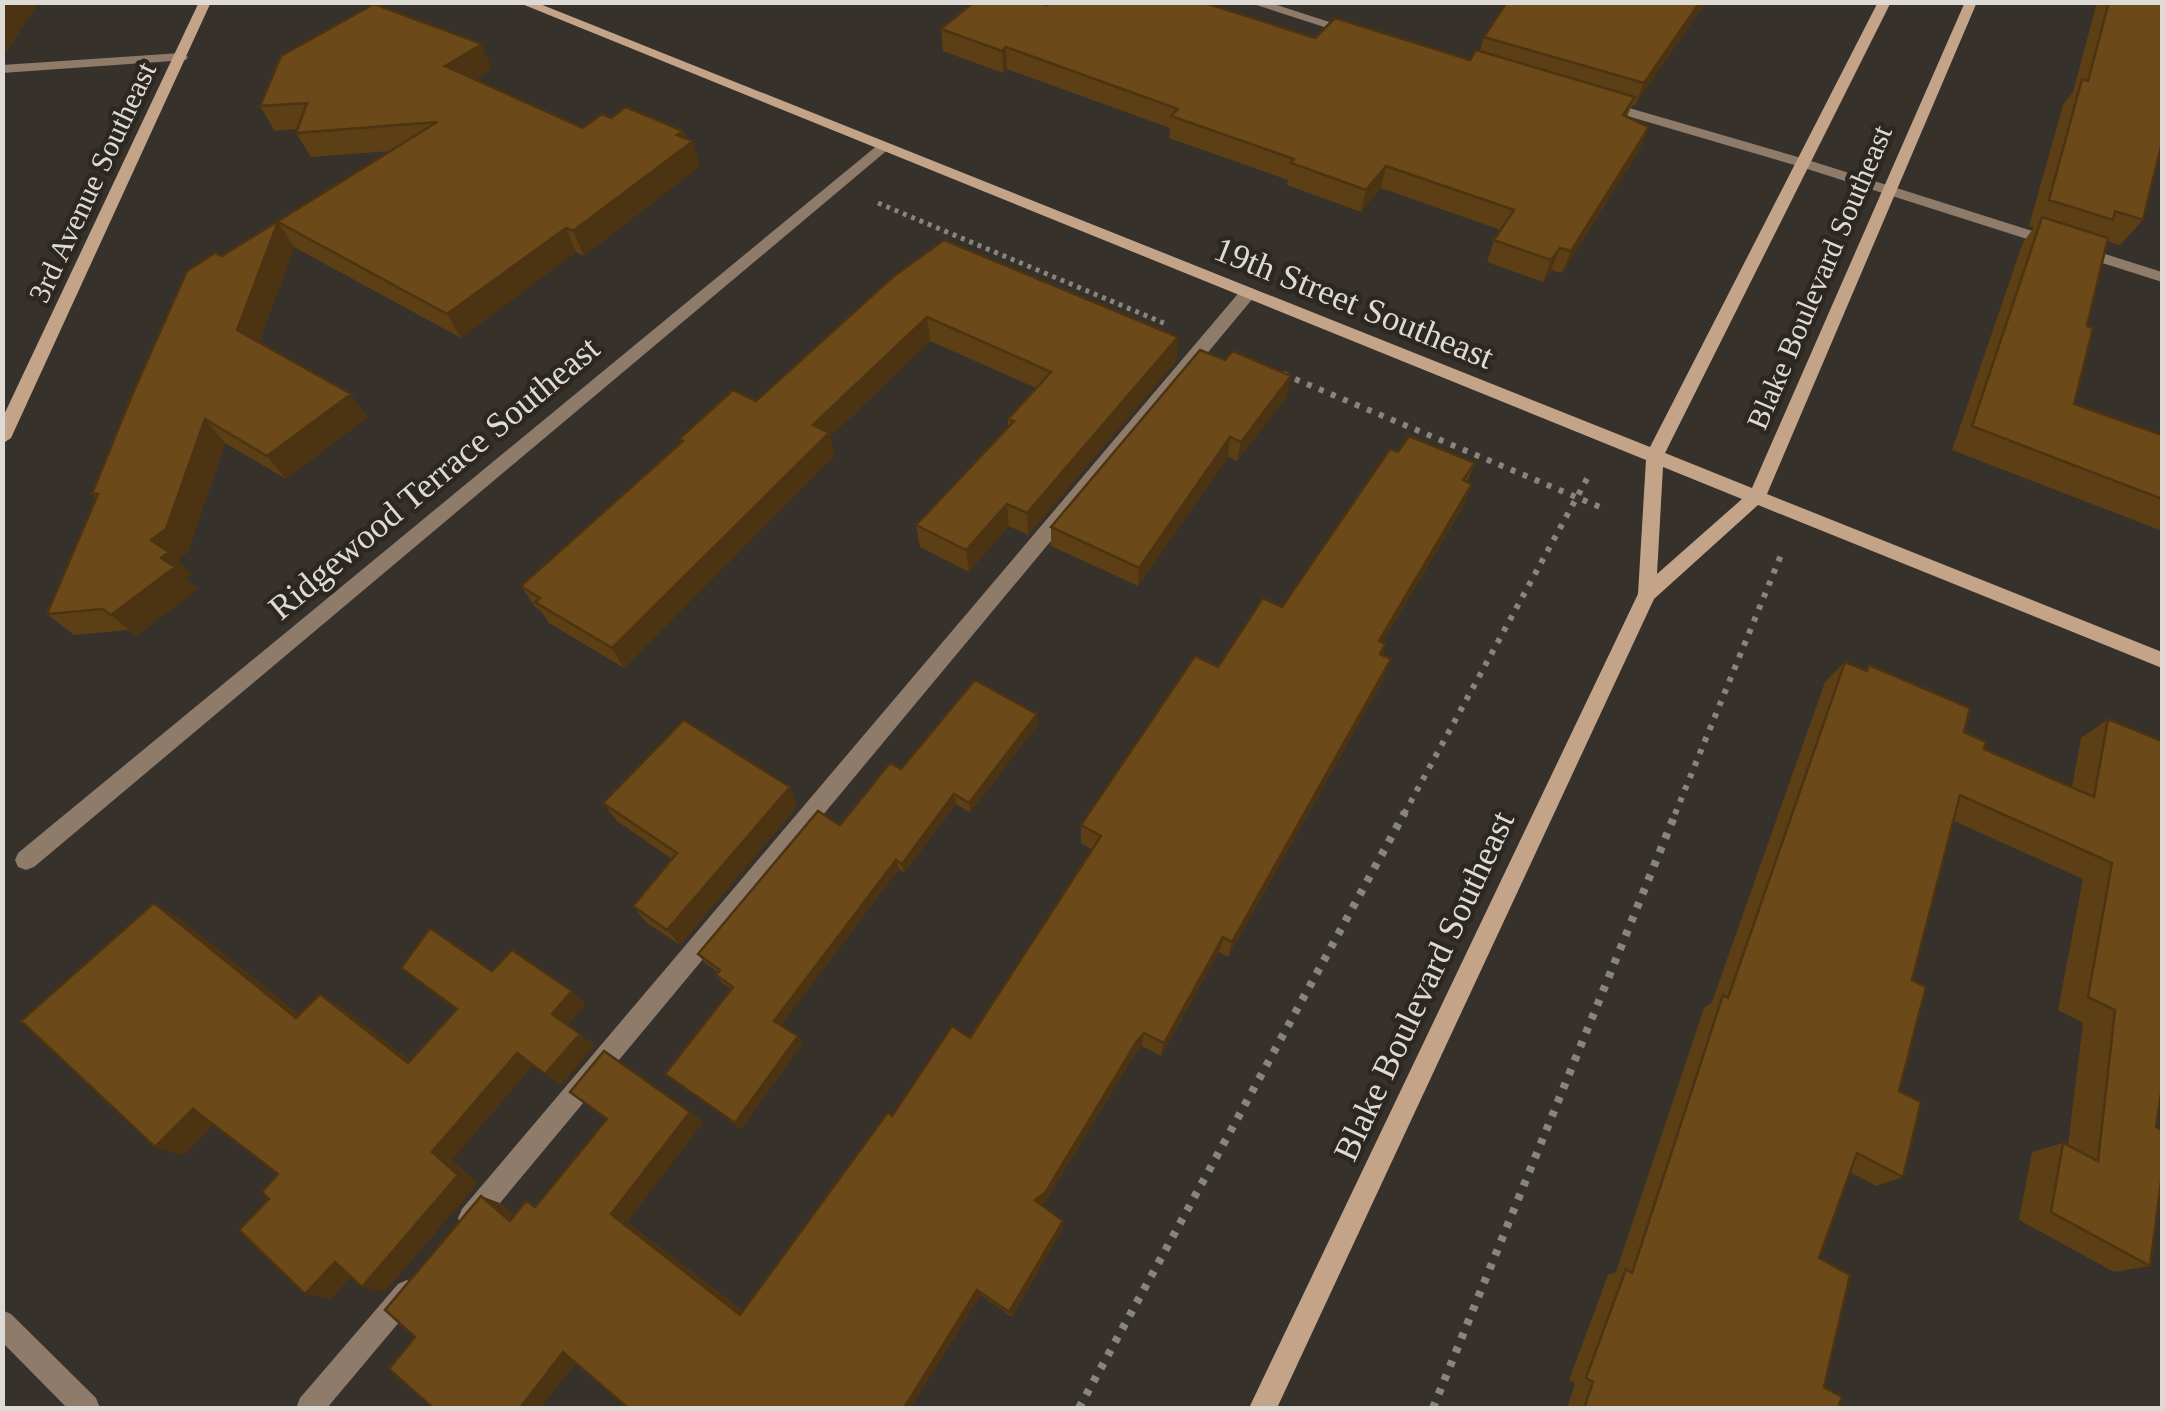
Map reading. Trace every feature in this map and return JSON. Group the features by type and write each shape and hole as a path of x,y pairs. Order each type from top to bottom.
{"street":[{"name":"19th Street Southeast","path":"523,2 2162,660"},
{"path":"1252,2 1366,36"},
{"name":"Blake Boulevard Southeast","path":"1264,1408 1648,594 1655,455 1885,2"},
{"name":"Blake Boulevard Southeast","path":"1648,594 1757,496 1971,2"},
{"name":"3rd Avenue Southeast","path":"2,438 206,5"},
{"path":"2,70 181,57"},
{"path":"1594,102 1803,163 2162,278"},
{"name":"Ridgewood Terrace Southeast","path":"26,860 884,147"},
{"path":"458,1232 1248,293"},
{"path":"310,1408 420,1278"},
{"path":"2,1323 86,1408"}],"path":[{"path":"1079,1408 1589,475"},
{"path":"1433,1408 1781,555"}],"building":[{"path":"974,2 1202,2 1315,38 1335,18 1470,60 1476,50 1635,97 1623,115 1649,127 1571,251 1560,248 1551,260 1494,240 1514,210 1386,166 1366,190 1291,163 1294,159 1171,116 1178,109 1006,47 1002,51 941,29"},
{"path":"1507,2 1700,2 1644,83 1484,37"},
{"path":"2109,2 2162,2 2162,142 2143,220 2115,211 2113,220 2049,200 2082,79 2088,81"},
{"path":"374,4 482,44 445,66 583,128 602,114 611,118 626,107 683,131 677,135 693,141 573,231 566,228 447,314 278,222 237,330 351,394 267,456 205,419 166,529 151,540 169,552 161,558 175,567 111,615 103,609 47,614 98,494 92,494 132,395 187,271 215,253 222,256 437,122 296,133 307,103 260,106 281,56"},
{"path":"2042,217 2108,238 2087,326 2093,328 2074,404 2162,435 2162,499 1972,426"},
{"path":"944,240 1178,337 1027,513 1007,504 966,550 916,525 1014,421 1008,419 1051,372 927,317 813,425 829,433 612,648 535,602 540,598 521,586 683,441 679,439 733,390 756,401 894,276"},
{"path":"1200,350 1225,360 1233,351 1291,376 1241,442 1230,437 1139,568 1051,527"},
{"path":"1409,436 1475,463 1463,480 1472,484 1379,641 1386,644 1380,654 1391,659 1232,942 1223,937 1164,1043 1144,1033 1137,1041 1045,1193 1035,1200 1063,1221 1009,1312 977,1290 904,1408 628,1408 563,1352 520,1408 433,1408 389,1369 415,1337 385,1310 481,1196 510,1221 526,1201 535,1207 607,1119 570,1092 604,1051 690,1112 611,1214 740,1315 888,1112 892,1116 952,1026 970,1038 1101,836 1081,825 1195,656 1218,667 1263,598 1282,607 1390,449 1398,452"},
{"path":"1845,662 1867,671 1869,665 1970,708 1964,732 1986,742 1984,749 2094,797 2108,719 2162,741 2162,1087 2156,1127 2162,1130 2162,1174 2150,1266 2051,1212 2063,1143 2098,1161 2115,1010 2088,997 2112,863 1960,795 1912,980 1926,987 1899,1091 1921,1102 1903,1177 1857,1153 1819,1258 1850,1275 1824,1387 1842,1397 1838,1408 1584,1408 1593,1382 1586,1378 1626,1269 1632,1273 1723,995 1728,998"},
{"path":"975,680 1037,714 969,803 954,794 902,864 896,860 774,1021 798,1036 735,1123 665,1074 733,987 716,975 720,970 698,954 818,811 840,825 890,763 901,769"},
{"path":"684,720 790,787 667,930 633,906 677,853 603,803"},
{"path":"154,903 296,1018 320,994 408,1063 457,1009 401,968 430,928 492,971 512,950 572,991 552,1014 580,1034 545,1074 517,1053 432,1152 458,1175 362,1287 335,1262 305,1294 239,1230 269,1199 262,1192 278,1174 193,1109 155,1147 21,1021"}]}
